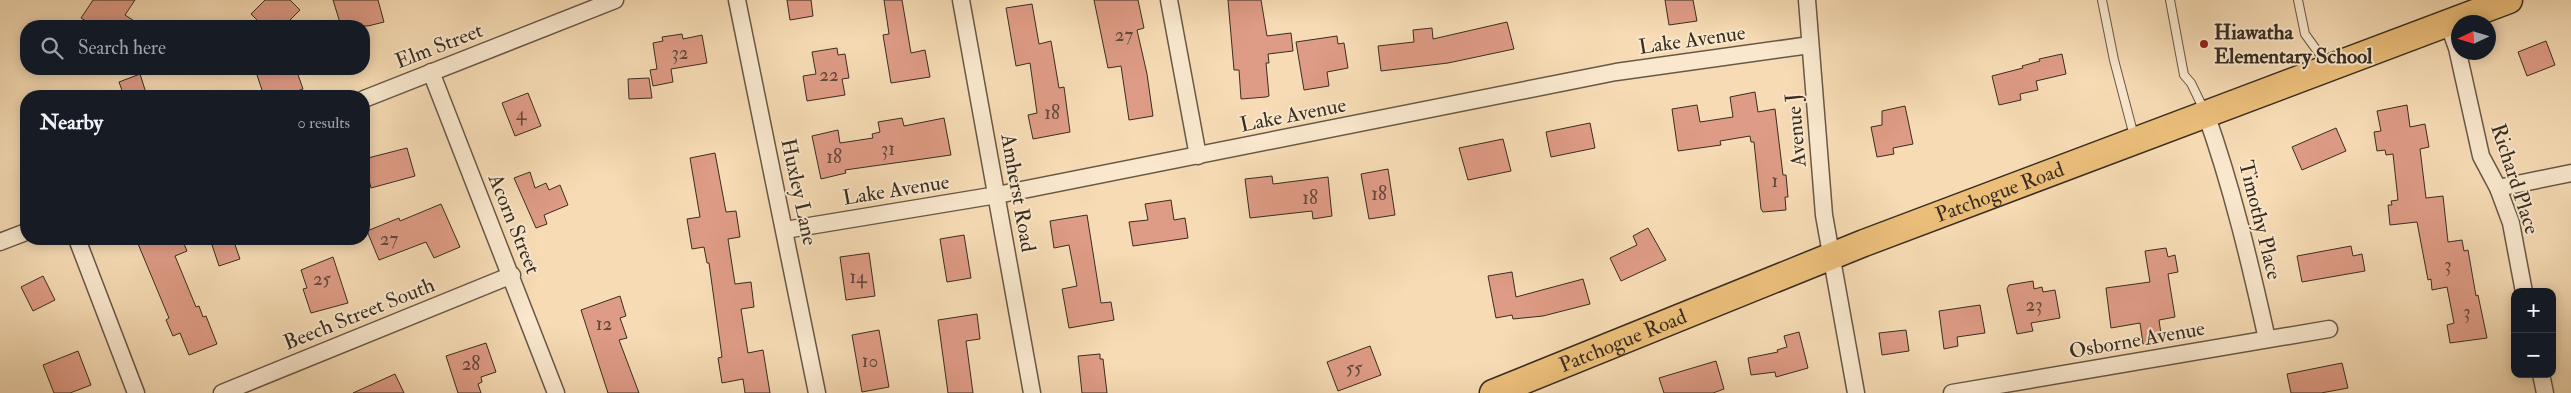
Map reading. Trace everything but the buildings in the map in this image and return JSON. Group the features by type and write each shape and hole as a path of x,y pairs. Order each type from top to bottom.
{"main road":[{"name":"Patchogue Road","path":"1493,393 1831,257 2509,0"}],"street":[{"name":"Elm Street","path":"370,96 615,0"},
{"name":"Huxley Lane","path":"737,0 817,393"},
{"name":"Amherst Road","path":"961,0 1032,393"},
{"path":"1169,0 1198,156"},
{"name":"Avenue J","path":"1806,0 1824,214 1856,393"},
{"name":"Richard Place","path":"2448,23 2457,48 2481,156 2498,188 2511,223 2523,288"},
{"name":"Lake Avenue","path":"785,230 997,195 1616,72 1810,45"},
{"name":"Acorn Street","path":"431,72 512,275 556,393"},
{"name":"Timothy Place","path":"2206,114 2236,206 2267,339"},
{"path":"2498,188 2571,173"},
{"path":"0,242 20,234"},
{"path":"79,245 136,393"},
{"name":"Beech Street South","path":"222,393 512,275"},
{"name":"Osborne Avenue","path":"1952,393 2329,329"},
{"path":"2542,378 2544,393"}],"lane":[{"path":"2102,0 2114,60 2136,140"},
{"path":"2170,0 2184,75 2191,83 2206,114"},
{"path":"2298,0 2305,34 2329,67"}],"place":[{"name":"Hiawatha Elementary School","path":"2204,44"}]}
